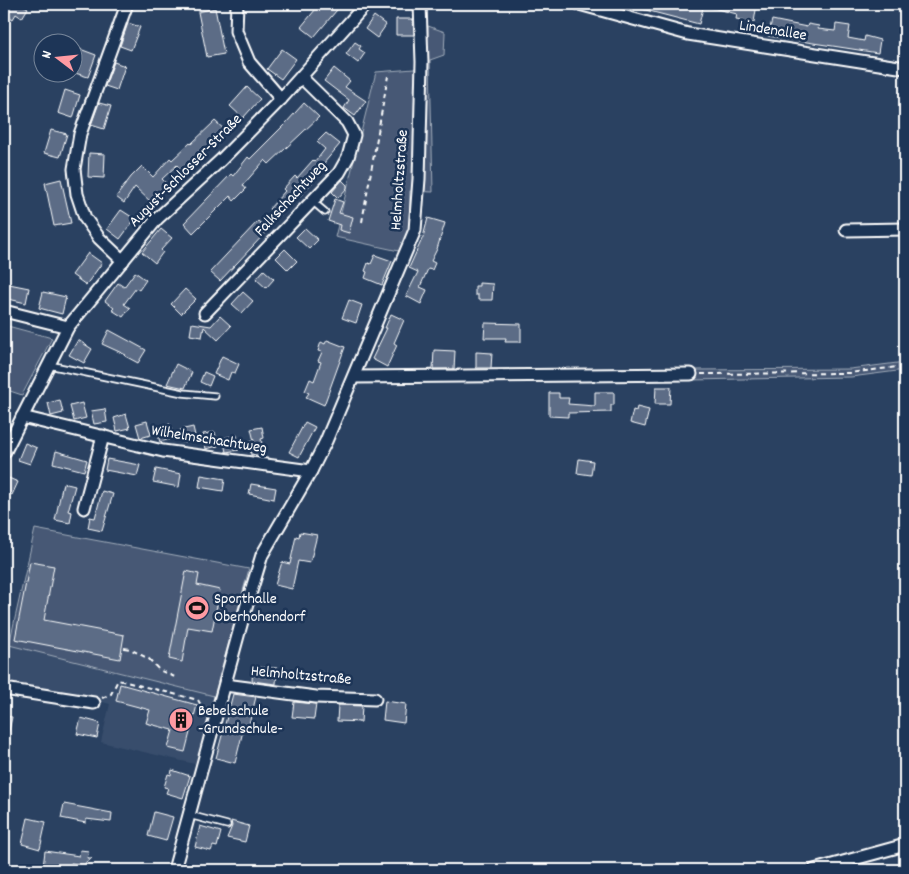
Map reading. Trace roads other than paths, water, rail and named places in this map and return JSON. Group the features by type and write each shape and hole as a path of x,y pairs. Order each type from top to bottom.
{"street":[{"path":"123,261 99,238 86,218 77,194 74,169 80,134 126,4"},
{"path":"237,4 236,31 249,62 280,99"},
{"name":"August-Schlosser-Straße","path":"4,453 68,327 157,219 222,159 301,77 366,4"},
{"name":"Helmholtzstraße","path":"174,870 242,621 262,555 311,471 354,377 415,230 419,179 420,4"},
{"name":"Lindenallee","path":"579,4 688,34 905,68"},
{"name":"Falkschachtweg","path":"205,313 339,173 348,157 354,135 347,122 301,77"},
{"path":"846,230 905,229"},
{"path":"4,311 68,327"},
{"path":"354,377 690,374"},
{"name":"Wilhelmschachtweg","path":"22,417 163,450 311,471"},
{"path":"84,508 103,436"},
{"name":"Helmholtzstraße","path":"225,685 316,697 375,698"},
{"path":"4,689 94,703"},
{"path":"814,870 905,845"}],"lane":[{"path":"312,202 325,212"},
{"path":"49,365 183,393 215,396"},
{"path":"189,816 227,825"}],"place":[{"name":"Sporthalle Oberhohendorf","path":"197,608"},
{"name":"Bebelschule -Grundschule-","path":"181,720"}]}
